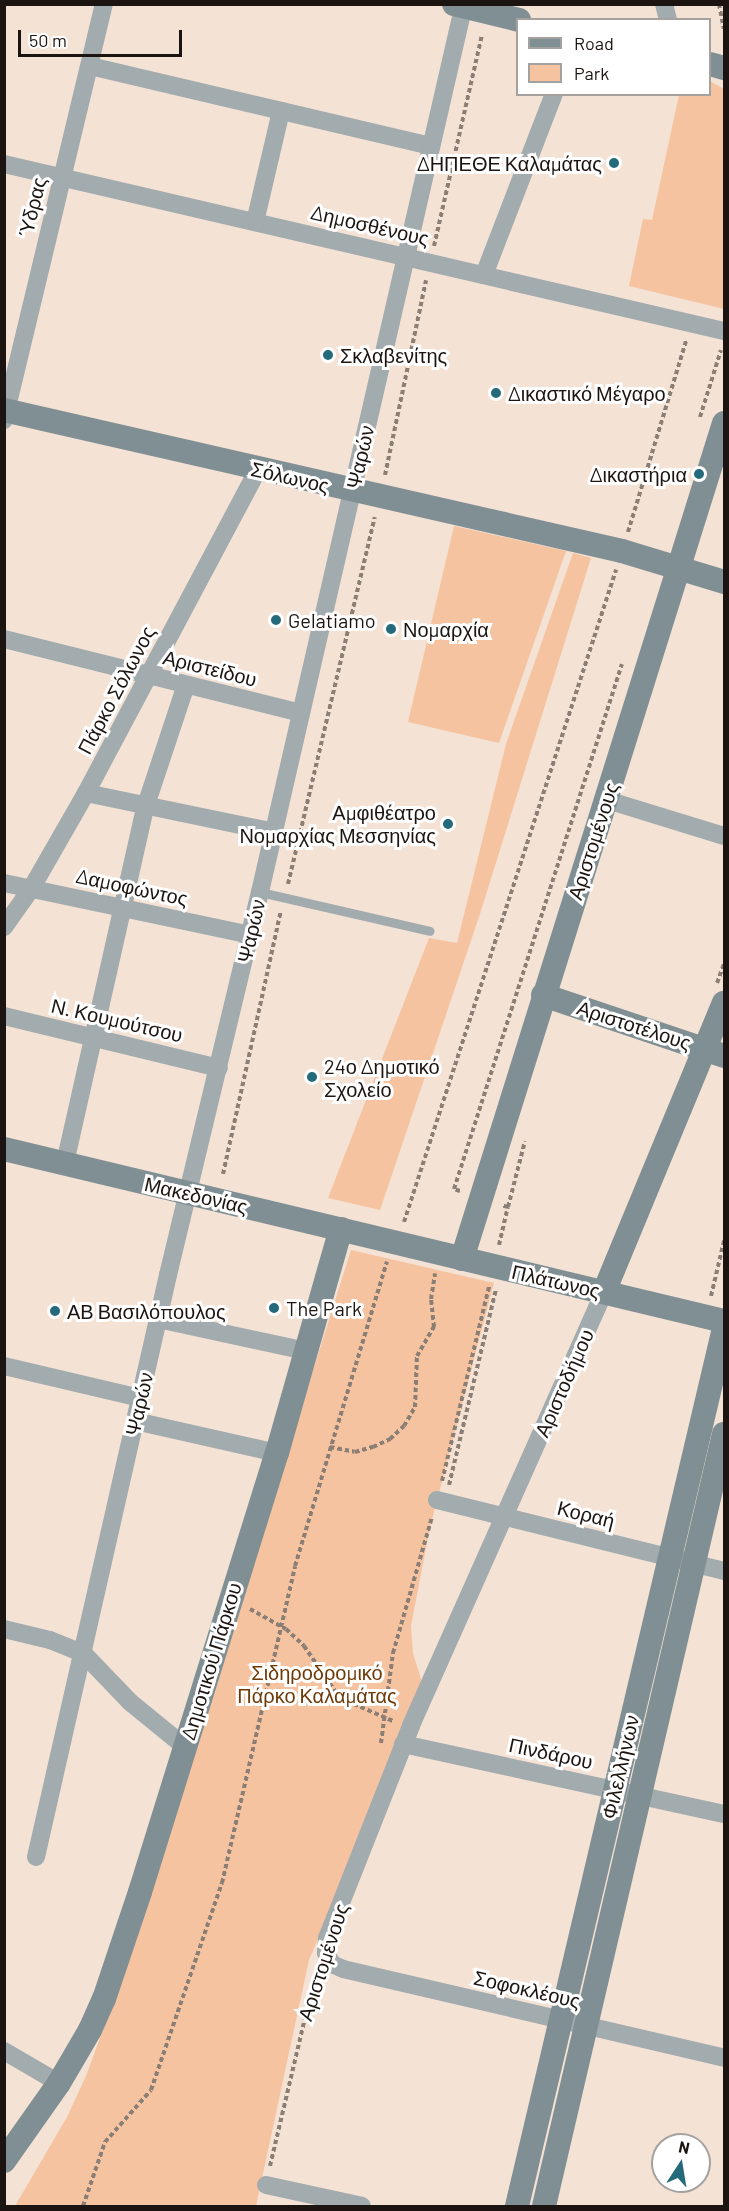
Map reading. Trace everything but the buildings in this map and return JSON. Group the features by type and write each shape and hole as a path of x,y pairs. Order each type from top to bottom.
{"street":[{"name":"Ύδρας","path":"5,413 104,4"},
{"path":"467,7 516,19"},
{"name":"Ψαρών","path":"36,1857 158,1319 219,1068 353,491 430,146 467,7"},
{"path":"90,66 430,146"},
{"path":"484,275 553,96"},
{"path":"255,222 281,111"},
{"name":"Δημοσθένους","path":"4,164 724,331"},
{"name":"Σόλωνος","path":"5,413 622,551 681,567 724,582"},
{"name":"Αριστομένους","path":"451,1256 543,995 724,430"},
{"name":"Πάρκο Σόλωνος","path":"4,927 32,889 87,793 258,470"},
{"name":"Αριστείδου","path":"4,639 300,713"},
{"path":"65,1163 146,805 186,685"},
{"path":"87,793 274,832"},
{"path":"607,800 724,836"},
{"name":"Δαμοφώντος","path":"4,883 250,935"},
{"name":"Αριστοτέλους","path":"543,995 715,1052"},
{"name":"Αριστοδήμου","path":"411,1726 604,1293 715,1052 718,998"},
{"name":"Ν. Κουμούτσου","path":"4,1016 219,1068"},
{"name":"Μακεδονίας","path":"4,1149 341,1229 392,1246"},
{"name":"Δημοτικού Πάρκου","path":"59,2083 80,2048 104,1999 140,1892 277,1453 341,1229"},
{"name":"Πλάτωνος","path":"392,1246 451,1256 724,1321"},
{"path":"158,1319 306,1351"},
{"name":"Φιλελλήνων","path":"517,2206 724,1328"},
{"path":"4,1366 140,1398"},
{"path":"135,1421 277,1453"},
{"name":"Φιλελλήνων","path":"544,2206 724,1434"},
{"name":"Κοραή","path":"443,1493 504,1516 724,1571"},
{"path":"4,1629 50,1640 83,1653 130,1702 184,1746"},
{"name":"Αριστομένους","path":"326,1953 327,1938 411,1726"},
{"name":"Πινδάρου","path":"403,1744 724,1814"},
{"name":"Σοφοκλέους","path":"326,1953 332,1964 343,1969 724,2058"},
{"path":"4,2051 59,2083 4,2161"},
{"path":"266,2185 362,2206"}],"lane":[{"path":"260,892 430,931"}],"path":[{"path":"719,4 724,29"},
{"path":"223,1174 284,897 380,498 430,262 467,7"},
{"path":"83,2206 105,2142 151,2090 222,1883 280,1626 369,1316 622,551 691,323"},
{"path":"718,998 724,964"},
{"path":"500,1244 511,1246"},
{"path":"330,1447 355,1452 373,1448 390,1439 404,1426 415,1407 417,1356 434,1327 431,1299 451,1256"},
{"path":"443,1493 498,1280"},
{"path":"230,1599 280,1626 310,1653 327,1683 340,1698 383,1718 411,1726"},
{"name":"Αριστομένους","path":"266,2185 312,1980 326,1953"}],"green space":[{"path":"711,82 724,89 724,309 629,286 643,219 652,220 679,96 711,96"},
{"path":"454,526 566,551 499,743 408,722"},
{"path":"573,553 591,558 479,917 380,1210 328,1198 429,938 457,943 506,744"},
{"name":"Σιδηροδρομικό Πάρκο Καλαμάτας","path":"351,1250 494,1283 430,1527 411,1626 413,1653 424,1689 309,1960 256,2206 15,2206 67,2117 86,2076 118,1989"}],"place":[{"name":"ΔΗΠΕΘΕ Καλαμάτας","path":"614,163"},
{"name":"Σκλαβενίτης","path":"328,355"},
{"name":"Δικαστικό Μέγαρο","path":"496,393"},
{"name":"Δικαστήρια","path":"699,474"},
{"name":"Gelatiamo","path":"276,620"},
{"name":"Νομαρχία","path":"391,629"},
{"name":"Αμφιθέατρο Νομαρχίας Μεσσηνίας","path":"448,824"},
{"name":"24ο Δημοτικό Σχολείο","path":"312,1077"},
{"name":"The Park","path":"274,1308"},
{"name":"ΑΒ Βασιλόπουλος","path":"55,1311"}]}
